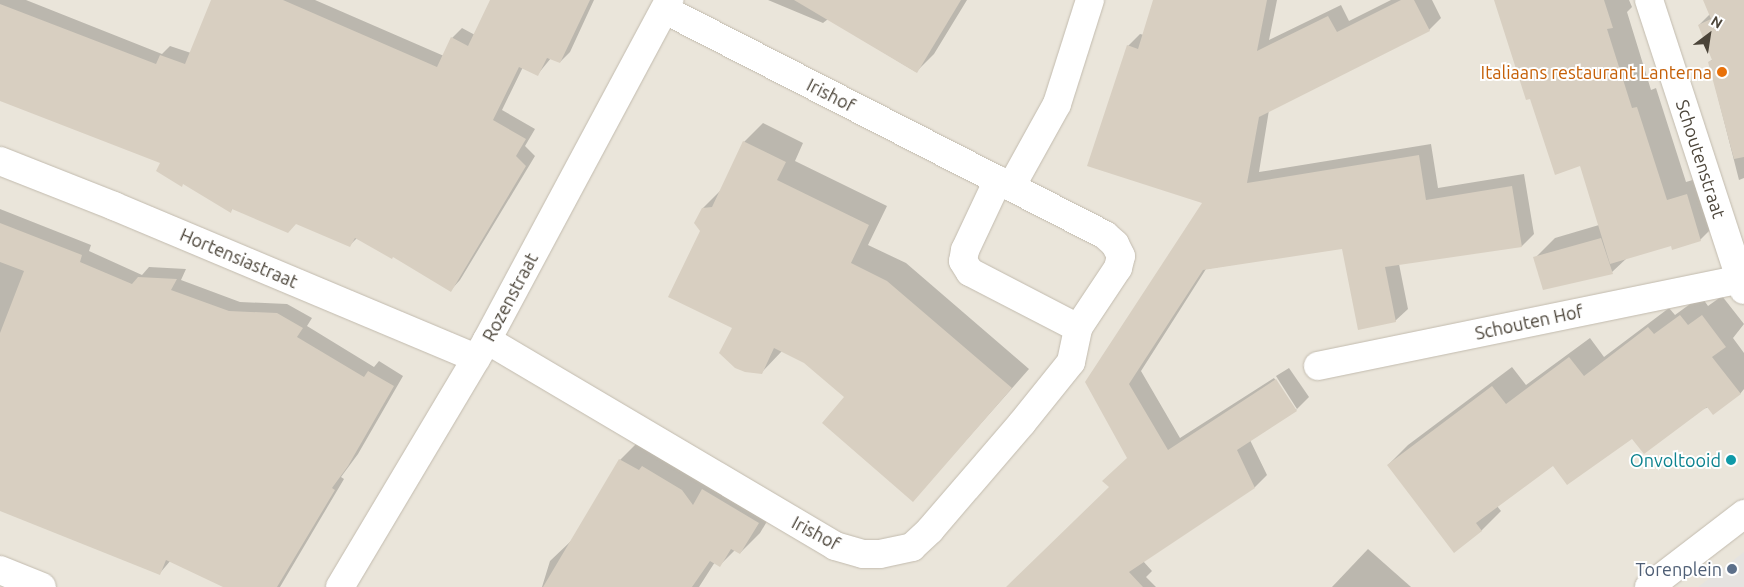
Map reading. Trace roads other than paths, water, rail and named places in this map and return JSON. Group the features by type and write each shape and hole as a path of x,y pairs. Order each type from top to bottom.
{"street":[{"path":"1078,328 970,272 963,262 965,250 1004,183 1056,104 1090,0"},
{"name":"Schoutenstraat","path":"1649,0 1742,285"},
{"name":"Irishof","path":"482,349 835,546 864,554 880,554 912,547 930,530 1064,373 1076,346 1078,328 1118,268 1121,256 1115,244 1105,236 667,5"},
{"name":"Rozenstraat","path":"340,587 482,349 667,5"},
{"name":"Hortensiastraat","path":"0,161 482,349"},
{"name":"Schouten Hof","path":"1318,366 1742,285"},
{"path":"1649,587 1744,514"},
{"path":"0,570 42,587"}],"place":[{"name":"Italiaans restaurant Lanterna","path":"1722,72"},
{"name":"Onvoltooid","path":"1731,460"},
{"name":"Torenplein","path":"1732,569"}]}
